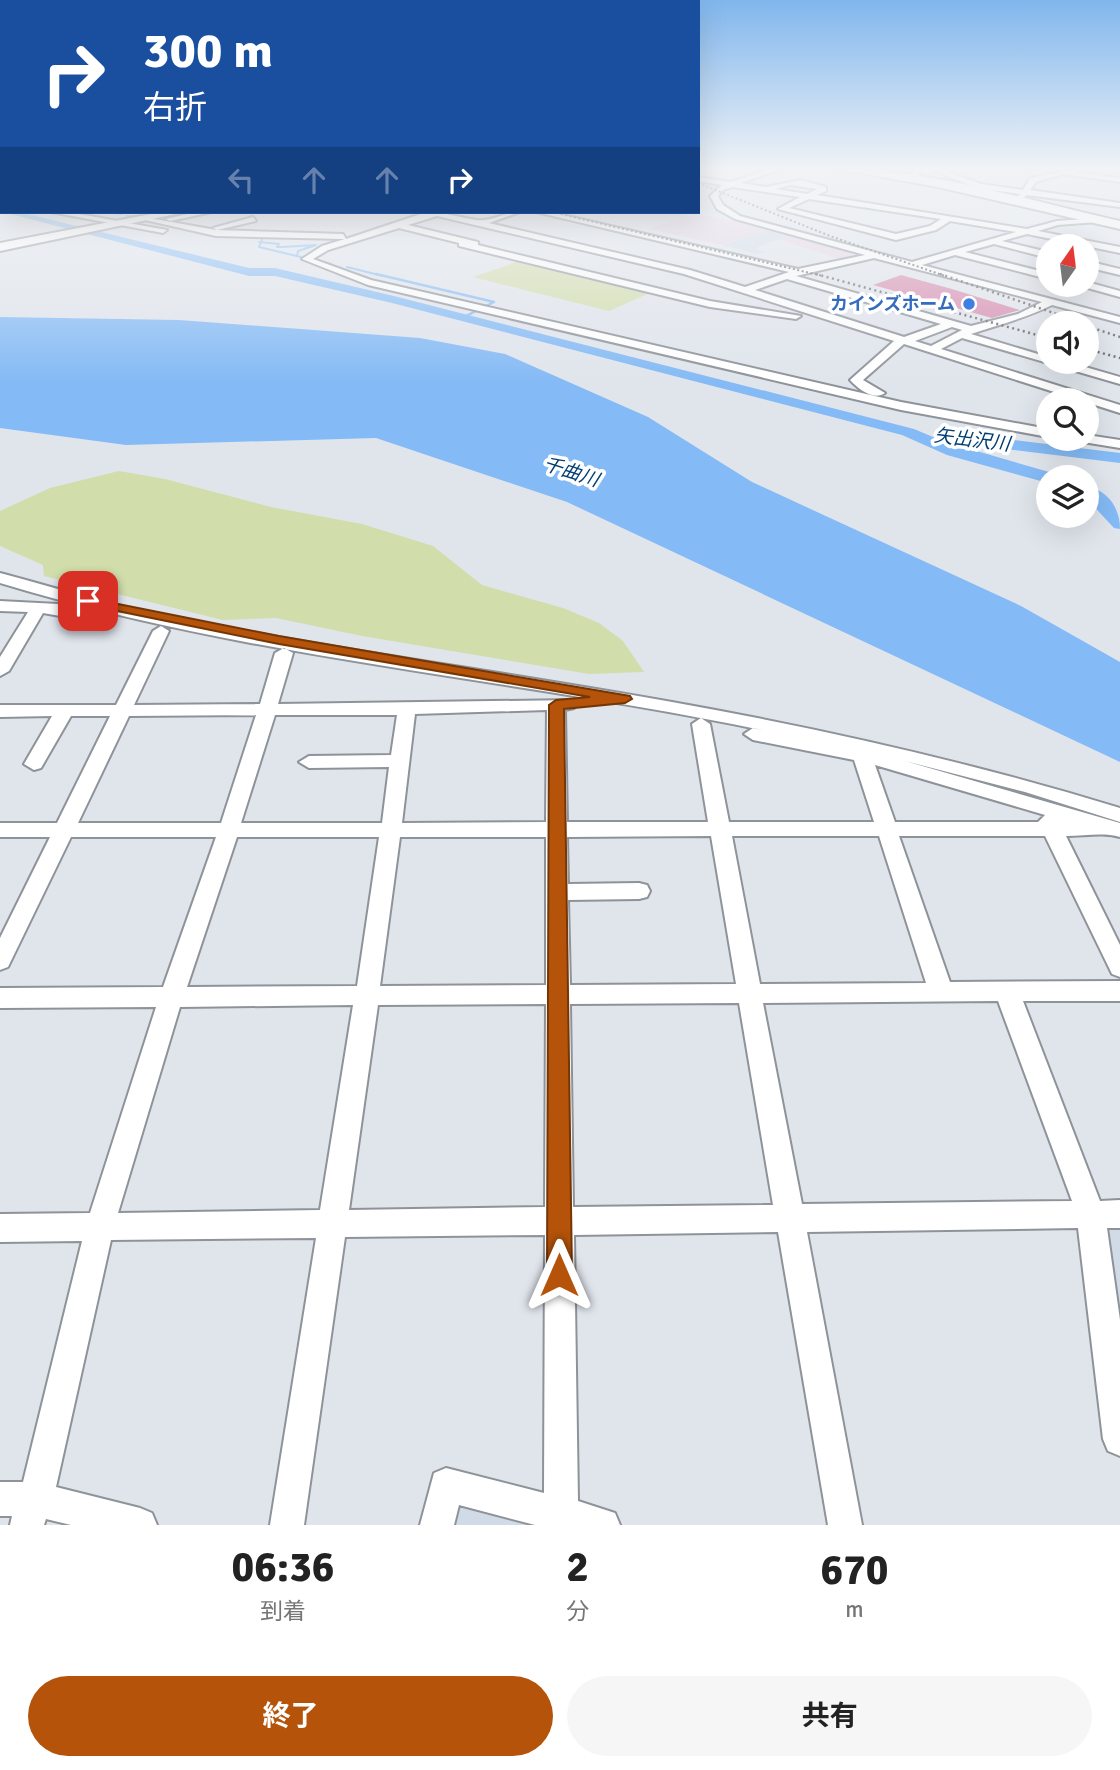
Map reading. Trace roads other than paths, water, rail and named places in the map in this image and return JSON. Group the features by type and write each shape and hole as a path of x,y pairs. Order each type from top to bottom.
{"highway":[{"path":"0,247 34,240"}],"street":[{"path":"352,240 306,257 307,262 368,282 935,413 1036,431"},
{"path":"459,240 479,245 474,247"},
{"path":"556,240 746,290 1120,409"},
{"path":"670,240 798,272"},
{"path":"818,240 1118,317"},
{"path":"824,242 830,240"},
{"path":"911,265 1000,240"},
{"path":"1071,240 1120,250"},
{"path":"521,258 564,242"},
{"path":"993,242 1036,252"},
{"path":"462,244 710,303 831,322 839,320"},
{"path":"956,253 1036,273"},
{"path":"710,303 798,272 875,256"},
{"path":"1099,267 1120,272"},
{"path":"785,276 951,324 1036,356"},
{"path":"1099,288 1120,294"},
{"path":"933,349 987,323 1021,316 1051,302"},
{"path":"935,413 864,388 857,382 888,349 951,324"},
{"path":"1096,374 1120,381"},
{"path":"1099,441 1120,444"},
{"path":"0,578 171,621 801,730 988,774 1119,825"},
{"path":"0,606 39,607 862,755 1119,825"},
{"path":"0,671 39,607"},
{"path":"0,961 161,631"},
{"path":"32,1512 100,1226 172,997 231,830 284,653"},
{"path":"0,711 407,709 556,705 625,699"},
{"path":"556,705 561,1512"},
{"path":"287,1525 367,996 389,830 402,761 407,709"},
{"path":"34,764 65,710"},
{"path":"701,724 845,1525"},
{"path":"723,728 801,730"},
{"path":"862,755 940,992"},
{"path":"309,762 402,761"},
{"path":"1041,805 1120,968"},
{"path":"0,830 1052,829 1119,825"},
{"path":"557,892 639,891"},
{"path":"0,998 1120,991"},
{"path":"1007,992 1106,1214 1120,1439"},
{"path":"0,1228 333,1226 1106,1214"},
{"path":"437,1525 446,1485 561,1512 603,1525"},
{"path":"0,1499 32,1512 140,1525"}],"water":[{"path":"0,317 179,320 420,338 505,354 648,417 752,482 1021,606 1120,662 1120,762 567,502 376,438 126,445 0,428"}],"waterway":[{"name":"千曲川","path":"121,240 249,272 275,272 394,300 908,432 953,452 1036,474"},
{"path":"261,242 279,244 277,247 316,245 298,251 297,256"},
{"path":"261,242 259,247 301,257"},
{"path":"315,260 331,264"},
{"path":"347,267 383,276"},
{"path":"376,274 494,302 462,318"},
{"name":"矢出沢川","path":"940,436 1120,458"},
{"name":"千曲川","path":"1099,500 1120,524"}],"railway":[{"path":"671,240 823,276"},
{"path":"842,240 945,276"},
{"path":"816,274 1036,335"},
{"path":"940,274 1048,311"},
{"path":"1099,330 1120,337"},
{"path":"1099,352 1120,358"}],"place":[{"name":"カインズホーム","path":"969,304"}]}
